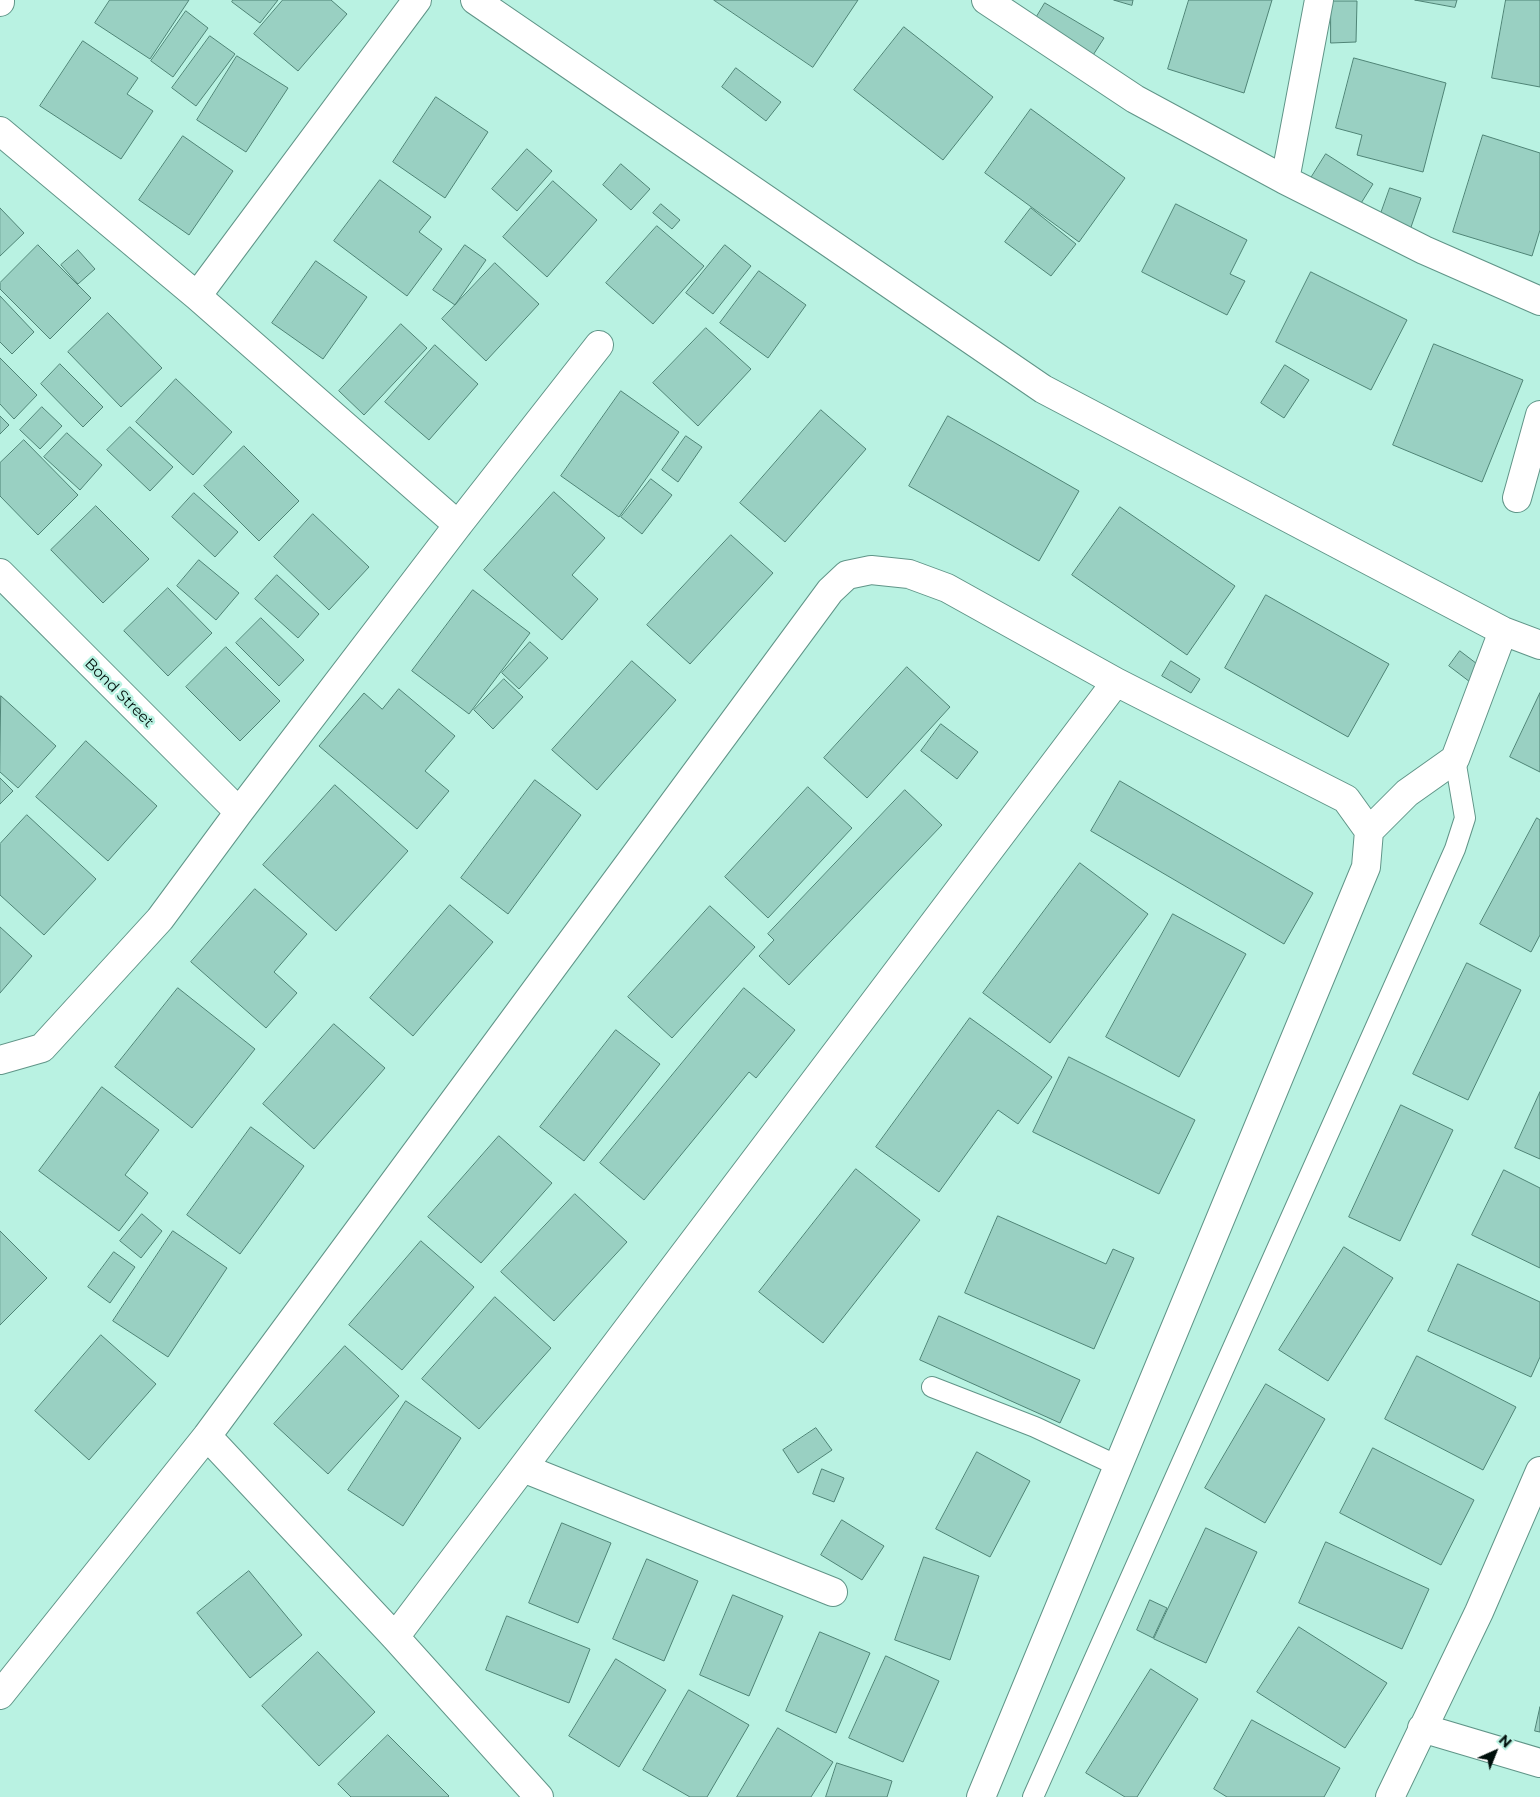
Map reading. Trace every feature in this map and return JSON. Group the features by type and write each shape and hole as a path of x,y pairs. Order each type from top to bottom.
{"street":[{"path":"197,296 417,0"},
{"path":"475,0 1043,389 1503,631 1540,645"},
{"path":"1285,180 1319,0"},
{"path":"994,3 1135,99 1285,180 1424,250 1540,301"},
{"path":"0,131 197,296 458,525"},
{"path":"0,1060 42,1048 160,919 239,812 458,525 599,345"},
{"path":"1517,498 1540,415"},
{"path":"0,1695 207,1436 830,591 847,575 871,570 909,574 947,588 1116,682 1346,799 1369,831"},
{"name":"Bond Street","path":"0,574 239,812"},
{"path":"981,1797 1366,867 1369,831 1407,793 1454,760 1503,631"},
{"path":"395,1637 1116,682"},
{"path":"207,1436 395,1637 539,1797"},
{"path":"523,1468 833,1592"},
{"path":"1390,1797 1479,1612 1540,1471"},
{"path":"1422,1728 1540,1763"}],"lane":[{"path":"1033,1797 1455,849 1465,818 1454,760"},
{"path":"932,1387 1035,1426 1118,1466"}],"building":[{"path":"110,0 189,0 150,59 95,23"},
{"path":"233,0 278,0 260,23 232,2"},
{"path":"283,0 331,0 347,14 298,71 254,34"},
{"path":"714,0 858,0 813,67"},
{"path":"1114,0 1133,0 1132,5"},
{"path":"1189,0 1272,0 1244,93 1168,69"},
{"path":"1415,0 1457,0 1455,7"},
{"path":"1506,0 1540,0 1540,87 1492,78"},
{"path":"1331,1 1357,1 1356,42 1331,43"},
{"path":"1045,3 1104,38 1088,63 1030,28"},
{"path":"186,11 208,28 173,77 151,61"},
{"path":"904,27 993,97 943,160 854,90"},
{"path":"210,36 235,54 196,106 172,88"},
{"path":"83,41 138,78 127,94 153,111 121,159 40,106"},
{"path":"237,56 288,88 246,152 197,120"},
{"path":"1354,58 1446,83 1423,172 1357,155 1362,135 1336,128"},
{"path":"736,68 781,102 766,121 722,87"},
{"path":"436,97 488,132 445,198 393,162"},
{"path":"1031,109 1125,178 1079,242 985,173"},
{"path":"1483,135 1540,153 1540,230 1532,256 1453,232"},
{"path":"183,136 233,171 189,235 139,200"},
{"path":"527,149 552,171 517,211 492,189"},
{"path":"1326,154 1373,184 1358,208 1311,178"},
{"path":"621,164 650,189 631,210 603,185"},
{"path":"380,180 431,217 419,232 442,249 407,296 334,241"},
{"path":"553,181 597,220 547,277 503,237"},
{"path":"1390,188 1421,198 1410,230 1379,219"},
{"path":"661,204 680,220 672,229 653,213"},
{"path":"1176,204 1247,240 1230,274 1245,281 1227,315 1142,272"},
{"path":"0,208 24,233 0,256"},
{"path":"1031,208 1076,244 1051,276 1005,242"},
{"path":"657,226 704,266 653,324 606,283"},
{"path":"38,245 91,298 50,339 0,289 0,283"},
{"path":"465,245 486,260 455,305 433,290"},
{"path":"725,245 751,266 713,314 686,293"},
{"path":"78,250 95,269 78,284 61,265"},
{"path":"316,261 367,297 323,359 272,323"},
{"path":"495,263 539,304 486,361 442,319"},
{"path":"759,271 806,305 768,358 720,323"},
{"path":"1311,272 1407,320 1371,390 1276,342"},
{"path":"0,296 34,332 12,354 0,342"},
{"path":"108,313 162,368 121,407 68,352"},
{"path":"401,324 427,348 364,415 339,391"},
{"path":"706,328 751,369 698,426 653,383"},
{"path":"1434,344 1523,380 1482,482 1393,445"},
{"path":"435,345 478,384 429,440 385,402"},
{"path":"0,358 37,395 14,419 0,404"},
{"path":"60,364 103,407 83,427 41,384"},
{"path":"1285,365 1309,380 1284,418 1261,403"},
{"path":"176,379 232,432 193,475 136,422"},
{"path":"621,391 679,432 619,517 561,476"},
{"path":"42,407 62,426 40,449 20,430"},
{"path":"821,410 866,449 785,542 740,503"},
{"path":"0,416 9,425 0,434"},
{"path":"948,416 1079,491 1039,561 909,486"},
{"path":"130,427 173,467 150,491 107,450"},
{"path":"67,433 102,465 80,490 44,457"},
{"path":"686,436 702,447 678,482 662,470"},
{"path":"24,440 78,495 38,535 0,496 0,463"},
{"path":"244,446 299,501 259,541 204,486"},
{"path":"651,479 672,495 642,534 621,517"},
{"path":"554,492 605,538 572,575 598,599 562,640 484,570"},
{"path":"194,493 238,532 215,557 172,517"},
{"path":"96,506 149,559 103,603 51,550"},
{"path":"1120,507 1235,586 1187,655 1072,575"},
{"path":"313,514 369,567 329,610 274,557"},
{"path":"731,535 773,573 690,664 647,625"},
{"path":"199,560 239,593 216,620 177,586"},
{"path":"277,575 319,614 298,638 255,599"},
{"path":"168,588 212,633 168,676 124,631"},
{"path":"473,590 530,633 469,714 412,671"},
{"path":"1266,595 1389,664 1348,737 1225,668"},
{"path":"261,618 304,660 279,686 236,643"},
{"path":"530,642 548,658 519,689 502,673"},
{"path":"226,647 280,701 240,741 186,687"},
{"path":"1460,651 1485,670 1474,685 1449,666"},
{"path":"632,661 676,700 597,790 552,750"},
{"path":"1171,661 1200,679 1191,693 1162,676"},
{"path":"907,667 950,707 867,798 824,758"},
{"path":"504,679 523,697 493,729 474,710"},
{"path":"399,689 455,736 425,771 449,791 417,829 319,746 364,693 382,709"},
{"path":"1540,693 1540,772 1510,757"},
{"path":"1,696 56,746 18,788 0,772"},
{"path":"941,724 978,752 957,779 921,751"},
{"path":"86,741 157,806 108,861 36,797"},
{"path":"0,778 13,791 0,804"},
{"path":"535,780 581,815 508,914 461,878"},
{"path":"1120,781 1313,893 1284,944 1091,831"},
{"path":"335,785 408,851 336,931 263,865"},
{"path":"808,787 852,828 768,918 725,877"},
{"path":"905,790 942,825 789,985 759,956 774,940 768,934"},
{"path":"27,815 96,879 44,935 0,895 0,844"},
{"path":"1537,818 1540,820 1540,935 1531,952 1480,924"},
{"path":"1080,863 1148,914 1050,1043 983,993"},
{"path":"255,889 307,934 274,972 297,993 266,1028 191,962"},
{"path":"450,905 493,942 413,1036 370,998"},
{"path":"710,906 755,947 672,1038 628,997"},
{"path":"1173,914 1246,954 1179,1077 1106,1037"},
{"path":"0,927 32,956 0,993"},
{"path":"1467,963 1521,990 1468,1100 1413,1074"},
{"path":"178,988 255,1049 192,1128 115,1067"},
{"path":"744,988 795,1030 756,1078 749,1072 644,1200 600,1163"},
{"path":"970,1018 1052,1077 1018,1124 998,1110 939,1192 876,1147"},
{"path":"334,1024 385,1068 314,1149 263,1104"},
{"path":"616,1030 660,1064 584,1161 540,1127"},
{"path":"1069,1057 1195,1120 1159,1194 1033,1132"},
{"path":"102,1087 159,1130 125,1175 148,1193 119,1231 39,1171"},
{"path":"1540,1092 1540,1159 1515,1148"},
{"path":"1401,1105 1453,1130 1400,1241 1349,1217"},
{"path":"251,1127 304,1166 240,1254 187,1215"},
{"path":"499,1136 552,1183 481,1263 428,1217"},
{"path":"856,1169 920,1220 823,1343 759,1292"},
{"path":"1504,1170 1540,1188 1540,1268 1472,1235"},
{"path":"575,1194 627,1242 554,1321 501,1272"},
{"path":"142,1214 162,1231 141,1258 120,1241"},
{"path":"998,1216 1106,1264 1113,1249 1134,1258 1094,1349 965,1293"},
{"path":"0,1231 47,1278 0,1325"},
{"path":"173,1231 227,1268 168,1357 113,1321"},
{"path":"421,1241 474,1287 402,1370 349,1325"},
{"path":"1344,1247 1393,1278 1328,1381 1279,1350"},
{"path":"114,1252 135,1267 110,1303 88,1287"},
{"path":"1458,1264 1540,1302 1540,1357 1531,1377 1428,1331"},
{"path":"495,1297 551,1348 479,1429 422,1379"},
{"path":"939,1316 1080,1380 1060,1423 920,1360"},
{"path":"101,1335 156,1384 89,1460 35,1411"},
{"path":"345,1346 399,1396 328,1474 274,1424"},
{"path":"1417,1356 1516,1407 1483,1470 1385,1419"},
{"path":"1266,1384 1325,1419 1265,1523 1205,1488"},
{"path":"406,1401 461,1438 403,1526 348,1490"},
{"path":"816,1428 832,1450 798,1473 783,1450"},
{"path":"1373,1448 1474,1500 1441,1565 1340,1513"},
{"path":"977,1452 1030,1481 990,1557 936,1529"},
{"path":"822,1469 844,1478 834,1502 813,1494"},
{"path":"842,1520 884,1546 862,1580 821,1555"},
{"path":"562,1523 611,1543 578,1623 529,1603"},
{"path":"1206,1528 1257,1552 1206,1663 1154,1639"},
{"path":"1326,1542 1429,1589 1402,1649 1299,1603"},
{"path":"924,1557 979,1576 950,1660 895,1640"},
{"path":"647,1559 698,1581 664,1661 613,1639"},
{"path":"249,1571 302,1635 250,1678 197,1613"},
{"path":"733,1595 783,1616 749,1696 700,1675"},
{"path":"1150,1600 1167,1608 1153,1638 1137,1630"},
{"path":"507,1616 590,1649 569,1703 486,1670"},
{"path":"1299,1627 1387,1683 1345,1748 1257,1692"},
{"path":"820,1632 870,1653 836,1733 786,1711"},
{"path":"318,1652 375,1712 319,1766 262,1706"},
{"path":"886,1656 939,1681 903,1762 849,1738"},
{"path":"616,1659 666,1690 619,1767 569,1736"},
{"path":"1151,1669 1198,1699 1137,1797 1125,1797 1086,1773"},
{"path":"689,1690 749,1725 707,1797 690,1797 643,1770"},
{"path":"1540,1707 1540,1732 1535,1731"},
{"path":"1252,1720 1340,1768 1324,1797 1227,1797 1214,1789"},
{"path":"778,1728 833,1762 811,1797 737,1797"},
{"path":"388,1735 448,1797 351,1797 338,1784"},
{"path":"837,1763 892,1781 887,1797 826,1797"}]}
